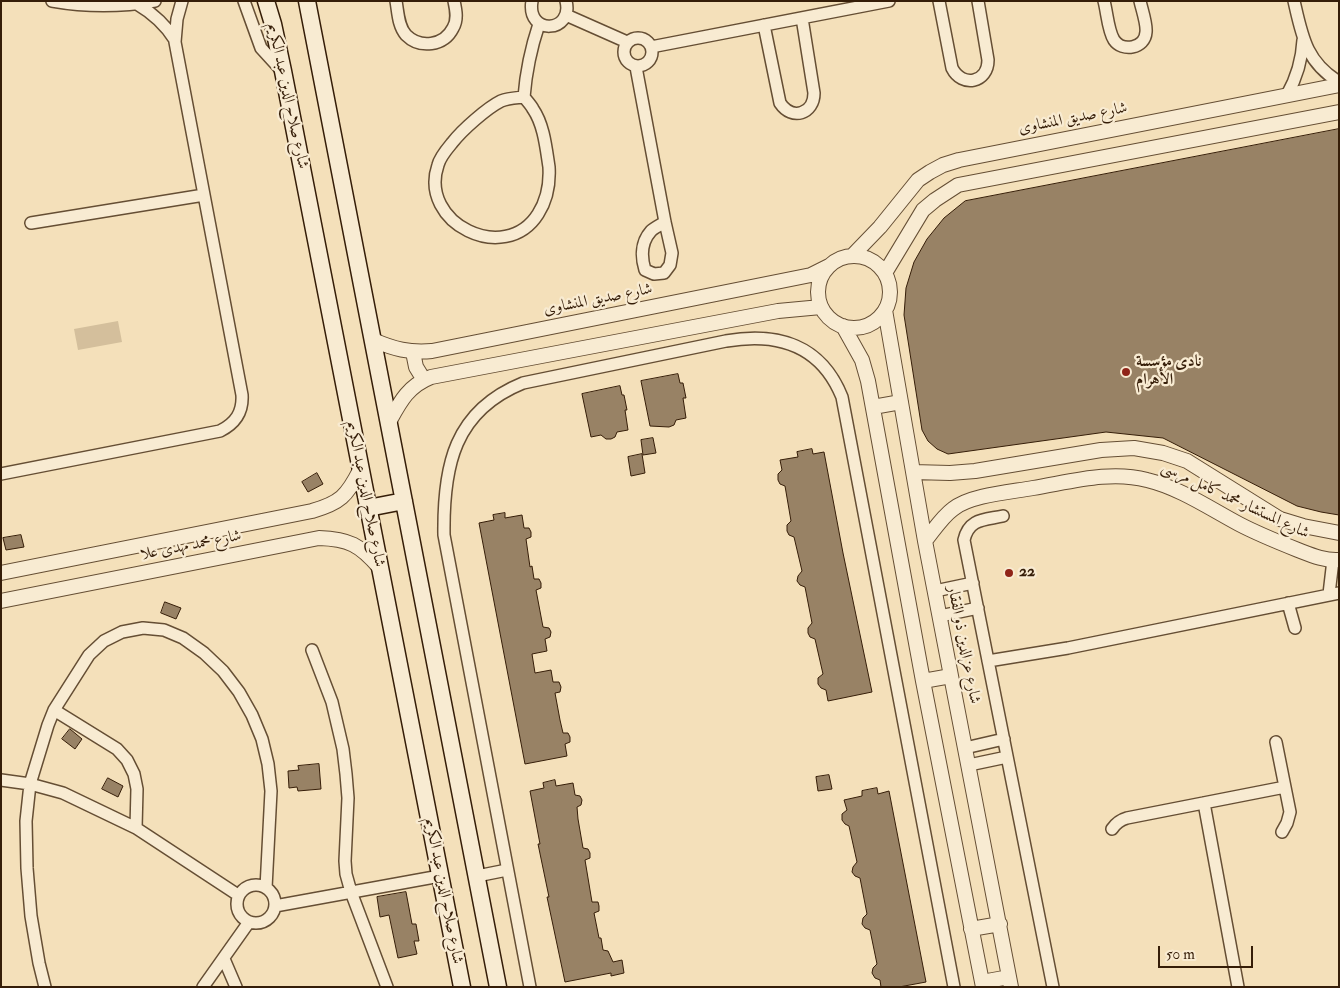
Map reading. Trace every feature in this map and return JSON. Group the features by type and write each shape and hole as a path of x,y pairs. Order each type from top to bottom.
{"main road":[{"name":"شارع صلاح الدين عبد الكريم","path":"266,1 283,71 462,987"},
{"path":"307,1 498,987"},
{"path":"368,508 404,501"}],"street":[{"path":"52,1 95,6 137,4 154,1"},
{"path":"1,474 220,431 228,427 240,413 242,395 175,42 177,19 182,1"},
{"path":"244,1 262,48 283,71"},
{"path":"396,1 401,26 406,34 422,44 440,42 448,36 456,20 454,1"},
{"path":"532,1 532,14 540,24 546,26 558,24 563,20 568,9 566,1"},
{"path":"651,47 889,1"},
{"path":"939,1 952,68 958,77 968,81 983,75 988,65 978,1"},
{"path":"1104,1 1114,41 1119,45 1130,48 1141,43 1146,32 1140,1"},
{"path":"1294,1 1303,40 1319,67 1339,84"},
{"path":"137,4 159,20 175,42"},
{"path":"566,15 628,42"},
{"path":"764,25 780,103 783,109 789,112 795,114 802,113 812,105 814,92 802,18"},
{"path":"524,97 511,98 500,102 470,124 453,142 438,163 434,179 437,195 444,210 455,223 470,232 486,237 504,237 520,231 534,221 543,206 548,190 547,157 540,123 524,97 528,64 540,24"},
{"path":"640,38 645,40 651,47 652,57 641,66 636,67 625,59 624,50 631,40 640,38"},
{"path":"1287,94 1298,70 1303,40"},
{"path":"636,67 665,222"},
{"name":"شارع صديق المنشاوى","path":"852,256 880,227 918,180 943,165 959,160 1339,84"},
{"path":"885,274 923,210 958,185 1339,112"},
{"path":"31,223 204,195"},
{"path":"852,256 865,257 876,264 889,282 890,292 885,310 877,319 867,326 855,328 834,322 821,307 818,293 821,278 829,266 839,259 852,256"},
{"name":"شارع صديق المنشاوى","path":"373,340 397,350 413,352 432,351 810,275 829,266"},
{"path":"389,422 407,392 424,380 431,378 778,311 821,307"},
{"name":"شارع عزالدين ذو الفقار","path":"885,310 925,541 1010,982"},
{"path":"843,326 862,360 868,381 923,681 982,984 1010,982"},
{"path":"530,987 444,535 445,498 449,465 467,425 477,413 498,395 511,388 537,379 740,338 767,339 792,344 807,352 822,364 837,384 845,409 954,987"},
{"path":"618,342 622,362"},
{"path":"413,352 416,367 424,380"},
{"path":"873,407 901,402"},
{"name":"شارع المستشار محمد كامل مرسى","path":"913,472 950,473 975,471 1101,450 1134,448 1163,453 1187,461 1280,519 1303,526 1339,533"},
{"name":"شارع محمد مهدى علا","path":"1,573 328,507 342,498 360,470"},
{"name":"شارع المستشار محمد كامل مرسى","path":"925,541 953,508 972,499 1092,479 1129,476 1164,485 1266,536 1315,556 1336,560"},
{"path":"1003,516 977,521 970,525 964,540 1053,987"},
{"name":"شارع محمد مهدى علا","path":"1,602 319,538 337,539 354,544 368,554 379,568"},
{"path":"988,661 1078,646 1334,593 1336,560"},
{"path":"935,591 973,583"},
{"path":"1288,602 1295,628"},
{"path":"940,616 978,608"},
{"path":"45,987 31,916 27,868 26,820 30,784 54,710 89,656 104,641 122,632 143,628 164,630 183,638 204,653 223,671 239,692 252,715 262,739 268,764 271,791 266,888"},
{"path":"312,650 332,702 343,749 348,798 346,874 387,987"},
{"path":"923,681 952,676"},
{"path":"54,710 117,749 127,760 134,774 137,789 136,828"},
{"path":"966,748 1004,739"},
{"path":"1276,742 1290,812 1282,832"},
{"path":"969,765 1008,758"},
{"path":"1,780 30,784 63,793 136,828 238,895"},
{"path":"1112,829 1120,820 1127,818 1285,787"},
{"path":"1204,803 1238,987"},
{"path":"477,876 507,870"},
{"path":"275,906 440,876"},
{"path":"260,885 266,888 273,895 275,906 270,917 266,921 255,924 242,918 236,903 238,895 242,890 248,886 260,885"},
{"path":"203,987 249,922"},
{"path":"971,928 1000,924"},
{"path":"224,958 236,987"}],"shaded area":[{"path":"118,321 122,342 78,350 74,329"}],"building":[{"name":"نادى مؤسسة الأهرام","path":"1339,129 1339,515 1297,506 1163,438 1106,432 948,454 937,449 928,441 922,430 904,315 906,288 914,262 927,239 944,218 965,201"},
{"path":"678,374 680,383 683,383 686,398 683,398 686,418 676,420 674,425 669,427 650,426 641,381"},
{"path":"620,386 627,410 625,410 628,430 617,432 615,437 611,439 606,439 601,435 591,437 582,394"},
{"path":"653,438 656,453 643,455 641,440"},
{"path":"812,449 813,454 824,452 872,692 828,701 826,690 818,684 818,678 823,674 815,639 810,637 808,633 808,628 812,623 805,587 797,581 802,571 794,537 789,535 787,531 787,525 791,521 785,486 780,484 778,480 778,474 782,470 780,460 798,457 797,452"},
{"path":"642,454 645,473 631,476 628,457"},
{"path":"317,473 323,484 308,492 302,482"},
{"path":"505,513 505,518 522,515 524,528 529,528 531,532 531,537 526,539 530,567 532,566 534,579 539,579 541,583 541,588 536,590 543,627 549,628 551,632 550,637 545,639 547,651 532,654 535,673 551,670 553,682 559,682 560,692 555,693 560,720 563,733 568,733 570,737 570,742 565,744 567,756 525,764 479,523 494,520 493,515"},
{"path":"21,535 24,547 6,550 3,538"},
{"path":"165,602 181,608 176,619 161,613"},
{"path":"70,729 82,739 75,749 62,739"},
{"path":"319,764 321,789 298,791 297,787 289,788 288,771 299,770 298,766"},
{"path":"829,775 832,789 818,791 816,777"},
{"path":"108,778 123,786 118,797 102,789"},
{"path":"555,780 556,786 573,783 575,795 580,796 582,800 581,805 577,807 578,819 583,848 588,849 590,853 590,858 585,860 592,902 598,902 599,906 599,911 594,913 599,938 601,938 603,950 608,951 613,962 622,960 624,973 611,976 611,973 565,982 547,897 549,897 530,791 544,788 543,783"},
{"path":"877,788 878,794 889,791 926,982 899,987 881,987 880,980 875,978 872,973 873,968 877,964 870,930 862,924 863,918 867,914 860,878 852,872 857,862 849,826 842,820 842,814 847,810 844,800 862,796 862,791"},
{"path":"406,892 412,924 416,924 419,941 414,941 417,954 398,958 389,915 380,917 377,897"}],"place":[{"name":"نادى مؤسسة الأهرام","path":"1126,372"},
{"name":"22","path":"1009,573"}]}
